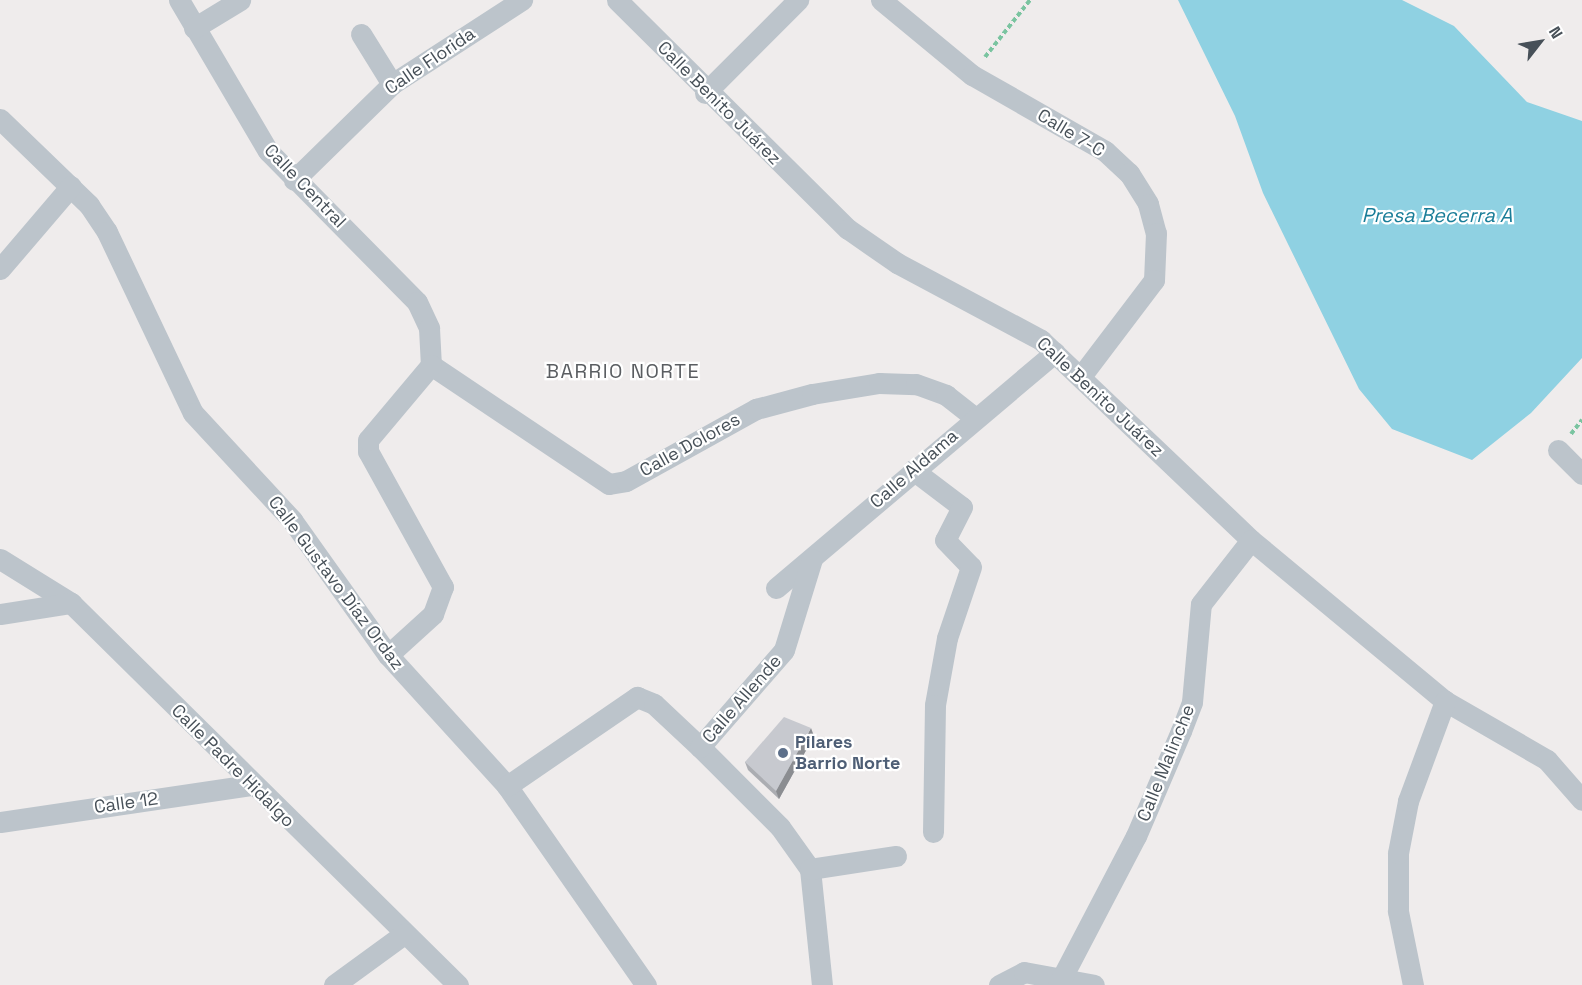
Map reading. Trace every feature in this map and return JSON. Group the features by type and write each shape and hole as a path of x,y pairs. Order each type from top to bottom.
{"street":[{"name":"Calle Central","path":"179,0 242,114 294,180 417,302 429,328 431,365"},
{"path":"194,28 240,0"},
{"name":"Calle Florida","path":"294,180 392,84 522,0"},
{"name":"Calle Benito Juárez","path":"617,0 705,93 848,229 1055,352 1082,375 1251,540 1445,701 1520,740 1547,760 1582,800"},
{"path":"705,93 798,0"},
{"name":"Calle 7-C","path":"881,0 972,75 1105,151 1129,173 1148,204 1156,232 1154,280 1082,375"},
{"path":"361,34 392,84"},
{"name":"Calle Gustavo Díaz Ordaz","path":"0,119 71,186 107,232 193,413 292,520 388,655 507,786 646,985"},
{"path":"0,269 71,186"},
{"name":"Calle Aldama","path":"776,588 974,417 1055,352"},
{"path":"388,655 433,615 443,587 368,451 368,440 431,365"},
{"name":"Calle Dolores","path":"431,365 609,484 626,482 756,409 812,394 879,383 916,384 946,395 974,417"},
{"path":"1558,450 1582,474"},
{"path":"913,470 962,507 945,540 971,567 947,639 935,705 933,832"},
{"name":"Calle Malinche","path":"1059,982 1137,836 1192,702 1201,604 1251,540"},
{"name":"Calle Padre Hidalgo","path":"0,558 71,603 252,785 458,985"},
{"name":"Calle Allende","path":"507,786 637,697 654,704 699,747 784,651 812,559"},
{"path":"0,614 71,603"},
{"path":"1413,985 1398,911 1398,853 1408,801 1445,701"},
{"path":"699,747 780,827 810,869 822,985"},
{"name":"Calle 12","path":"0,822 252,785"},
{"path":"810,869 896,856"},
{"path":"334,985 404,934"},
{"path":"999,985 1024,972 1059,982 1094,985"}],"path":[{"path":"972,75 1030,0"}],"water":[{"name":"Presa Becerra A","path":"1178,0 1402,0 1454,26 1527,102 1582,121 1582,358 1531,413 1472,460 1392,429 1359,389 1263,193 1235,116"}],"building":[{"name":"Pilares Barrio Norte","path":"784,717 811,728 776,791 745,762"}],"place":[{"name":"Pilares Barrio Norte","path":"783,753"}],"district":[{"name":"BARRIO NORTE","path":"623,371"}]}
